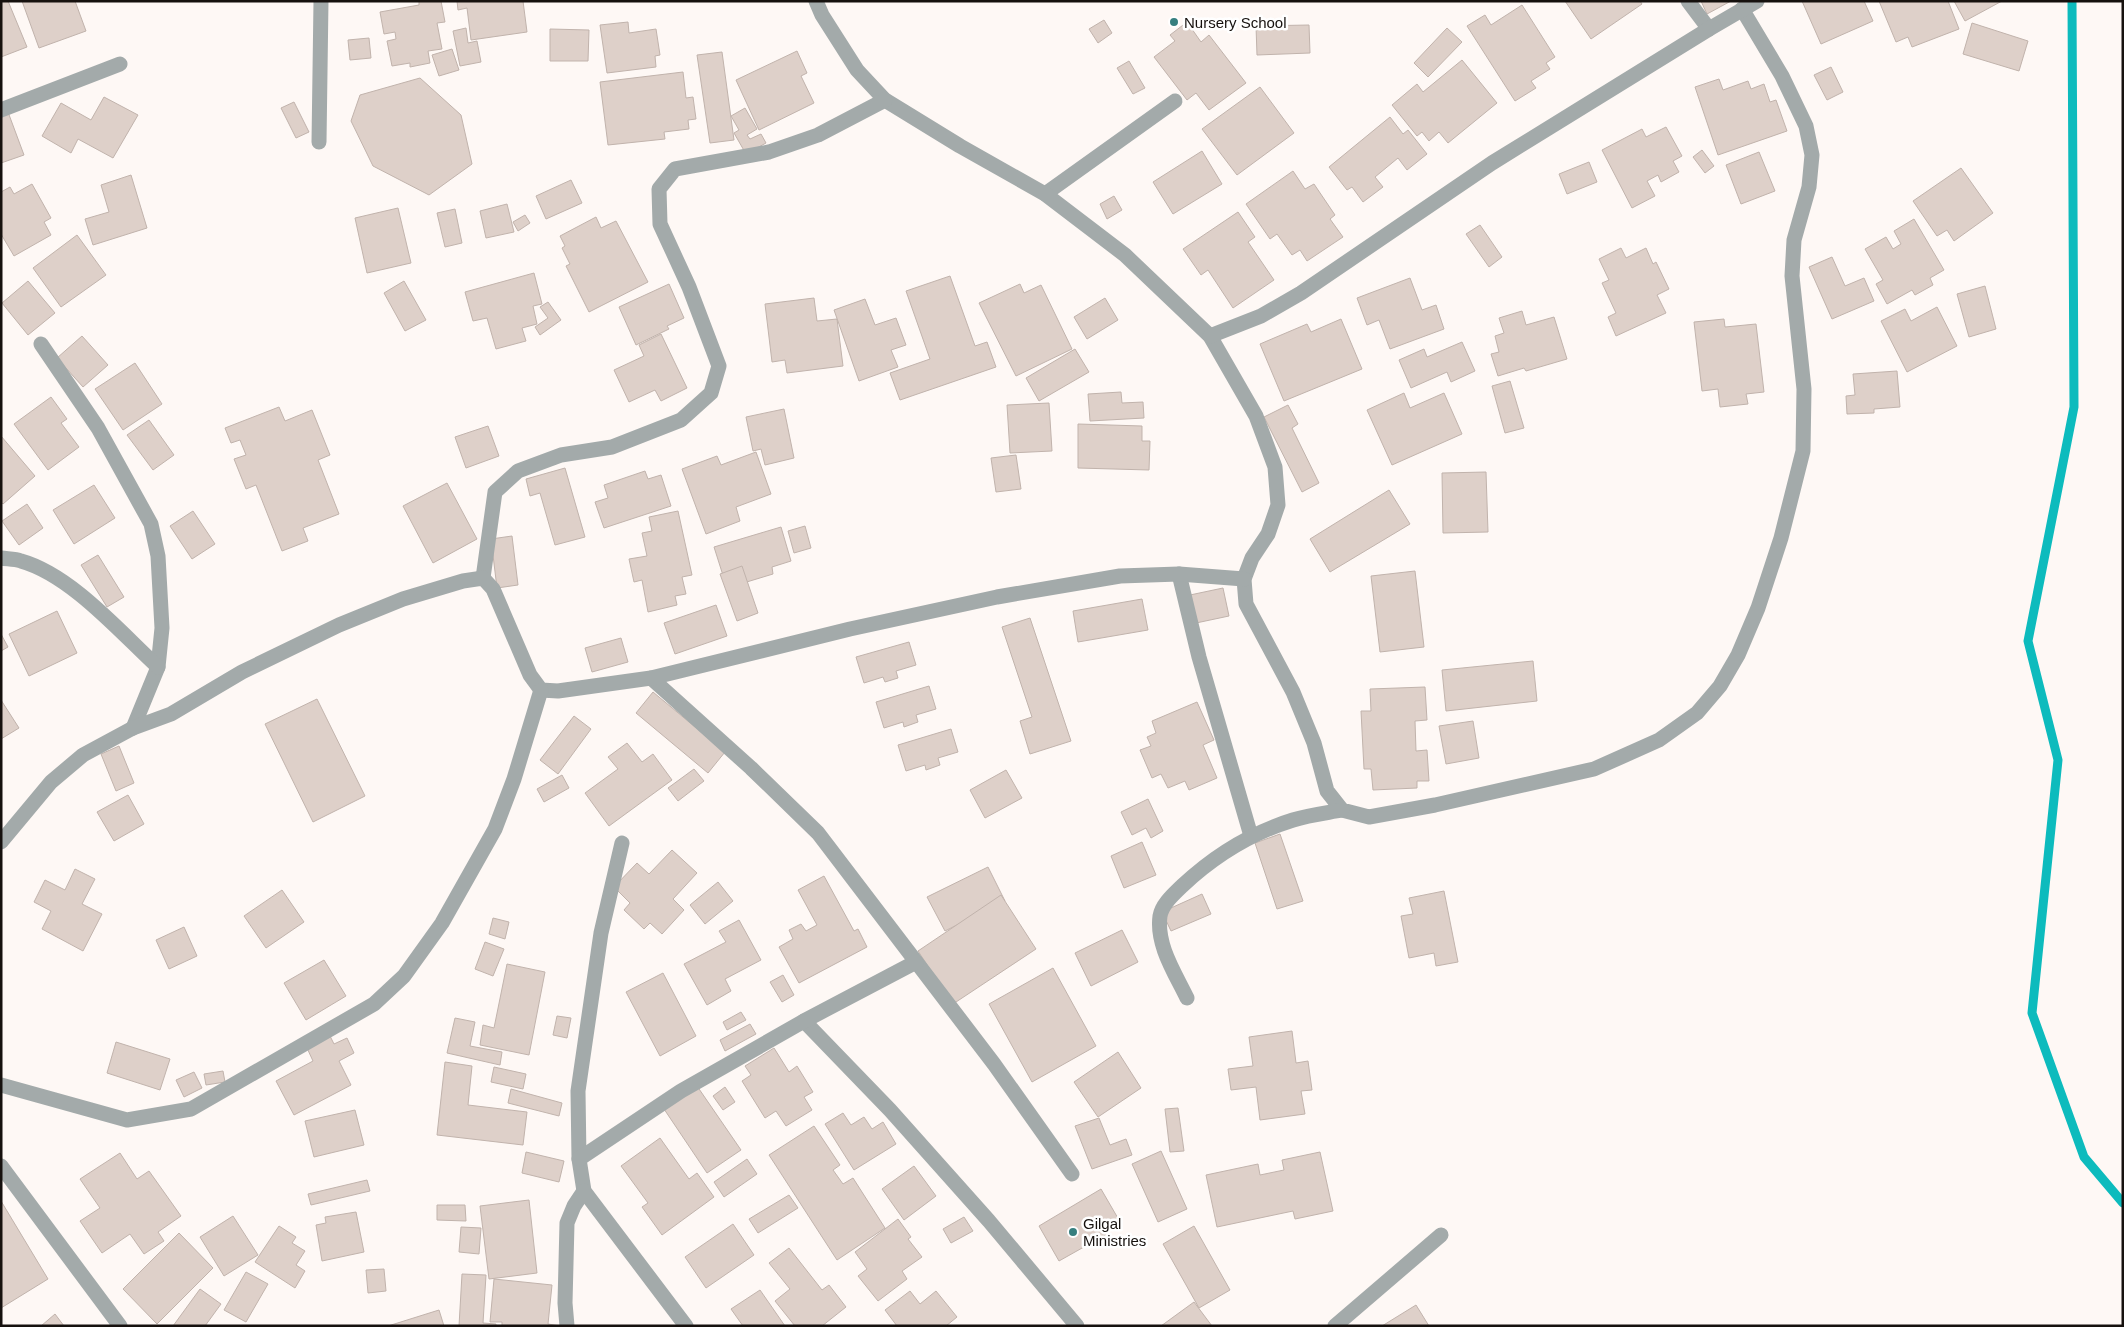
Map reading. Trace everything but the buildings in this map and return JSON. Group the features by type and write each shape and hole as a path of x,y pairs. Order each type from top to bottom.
{"street":[{"path":"320,142 321,1"},
{"path":"816,1 822,15 857,70 885,100 960,146 1046,194 1125,256 1210,336 1256,416 1275,467 1278,505 1268,534 1252,558 1244,579 1246,604 1293,692 1314,743 1327,791 1342,810"},
{"path":"1688,1 1708,29"},
{"path":"1210,336 1261,316 1301,293 1492,163 1708,29 1757,1"},
{"path":"1187,998 1169,961 1159,934 1160,914 1170,898 1199,870 1251,836 1294,820 1342,810 1369,817 1435,805 1594,769 1659,740 1697,713 1720,686 1738,655 1758,608 1780,538 1803,451 1804,389 1792,276 1794,240 1809,186 1812,155 1806,126 1782,76 1742,9"},
{"path":"1,110 120,64"},
{"path":"483,578 495,492 518,471 560,455 612,447 680,420 711,393 719,366 689,287 660,224 659,189 675,169 769,152 818,135 885,100"},
{"path":"1046,194 1175,101"},
{"path":"41,344 98,428 150,524 158,556 162,628 158,667 133,728"},
{"path":"1,558 20,561 54,576 85,599 158,667"},
{"path":"541,690 558,691 651,678 850,629 997,597 1120,576 1179,574 1244,579"},
{"path":"1179,574 1199,657 1251,836"},
{"path":"483,578 493,588 530,675 541,690"},
{"path":"1,842 51,782 83,755 133,728 171,714 242,672 339,625 403,599 463,581 483,578"},
{"path":"651,678 752,768 818,834 994,1064 1072,1174"},
{"path":"1,1085 127,1120 191,1109 374,1004 404,976 436,931 496,829 514,779 541,690"},
{"path":"622,843 601,933 578,1091 579,1159 584,1191 686,1326"},
{"path":"579,1159 681,1091 916,962"},
{"path":"804,1022 896,1117 989,1221 1077,1326"},
{"path":"1,1166 120,1326"},
{"path":"568,1326 565,1303 567,1223 574,1206 584,1191"},
{"path":"1335,1326 1441,1235"}],"waterway":[{"path":"2072,1 2074,407 2028,641 2058,760 2032,1013 2084,1157 2123,1203"}],"place":[{"name":"Nursery School","path":"1174,22"},
{"name":"Gilgal Ministries","path":"1073,1232"}]}
